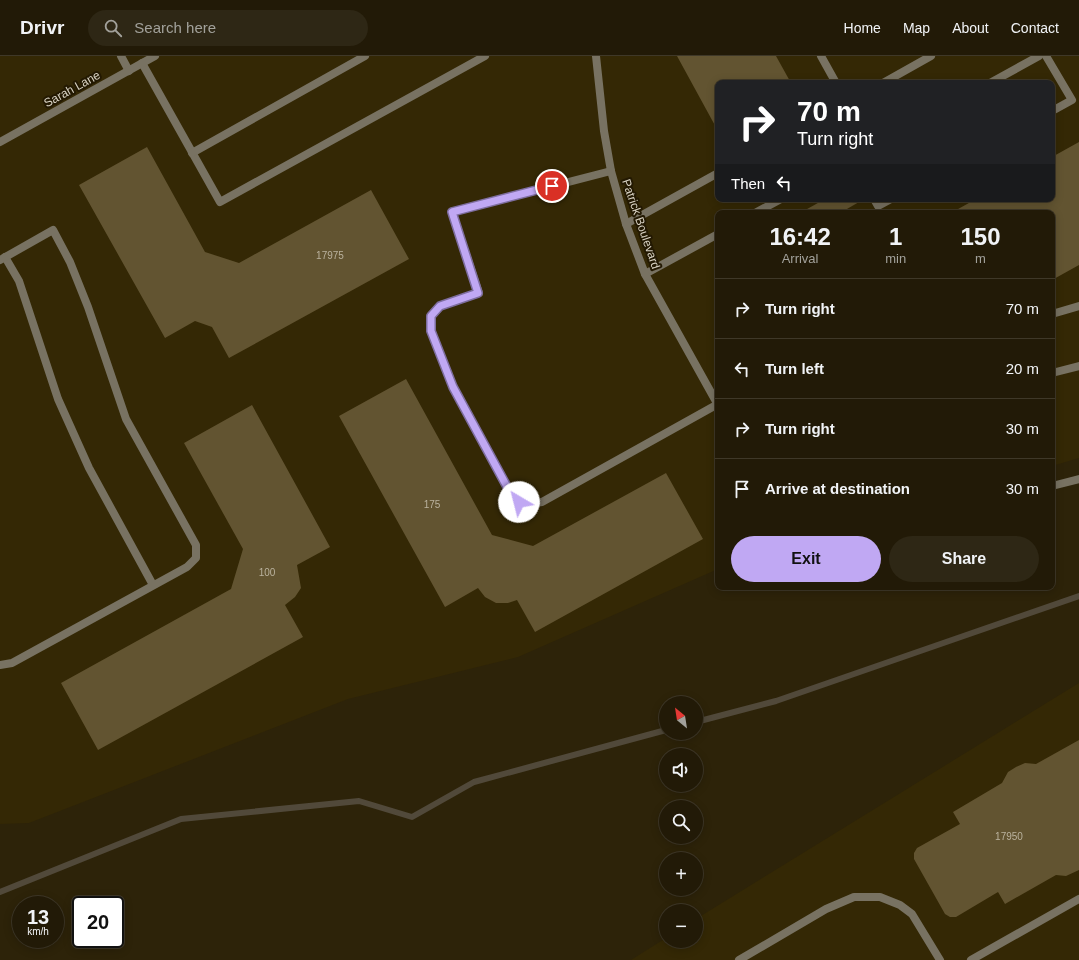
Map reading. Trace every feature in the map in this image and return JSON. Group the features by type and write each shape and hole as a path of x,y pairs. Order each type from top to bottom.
{"street":[{"path":"121,56 129,71"},
{"name":"Sarah Lane","path":"0,142 155,56"},
{"path":"192,153 365,56"},
{"path":"142,63 220,202 485,56"},
{"name":"Patrick Boulevard","path":"596,56 604,131 611,171 626,224 645,274 715,399"},
{"path":"821,56 834,80"},
{"path":"888,80 931,56"},
{"path":"995,80 1039,56"},
{"path":"1046,56 1072,100 1055,109"},
{"path":"611,171 452,212 478,293 440,306 431,316 431,331 453,387 511,494 519,502 530,504 542,502 715,406"},
{"path":"626,224 715,175"},
{"path":"761,210 776,202"},
{"path":"876,202 878,206 886,202"},
{"path":"0,665 12,663 186,567 196,558 196,545 126,419 88,307 70,262 53,230 3,258 19,281 58,399 89,468 153,585"},
{"path":"645,274 715,236"},
{"path":"1055,313 1079,306"},
{"path":"1055,372 1079,366"},
{"path":"1055,485 1079,479"},
{"path":"739,960 826,909 854,897 880,897 900,905 912,914 940,960"},
{"path":"971,960 1079,899"}],"shaded area":[{"path":"0,56 1079,56 1079,458 1055,465 1055,210 715,210 715,570 518,657 348,699 29,823 0,824"},
{"path":"1079,683 1079,960 631,960 659,942 659,948 703,948 703,915"}],"building":[{"path":"677,56 776,56 789,80 715,80 715,126"},
{"path":"1079,142 1079,265 1055,278 1055,210 956,210 971,202 1055,202 1055,155"},
{"path":"147,147 205,252 239,263 371,190 409,259 229,358 212,327 195,321 165,338 79,185"},
{"path":"820,202 859,202 845,210 805,210"},
{"path":"406,379 492,535 533,546 666,473 703,539 535,632 517,600 508,603 496,603 485,597 478,588 445,607 339,416"},
{"path":"252,405 330,547 297,565 301,588 295,597 285,605 303,637 98,750 61,683 231,589 243,549 184,443"},
{"path":"1079,740 1079,870 1066,876 1056,875 1005,904 998,892 956,917 950,917 945,914 914,859 914,853 917,848 960,824 953,812 1002,783 1008,772 1025,763 1036,764"}],"waterway":[{"path":"703,720 776,701 1079,596"},
{"path":"0,892 181,819 359,801 412,817 474,782 659,732"}],"route":[{"path":"519,502 511,494 453,387 431,331 431,316 440,306 478,293 452,212 552,186"}]}
